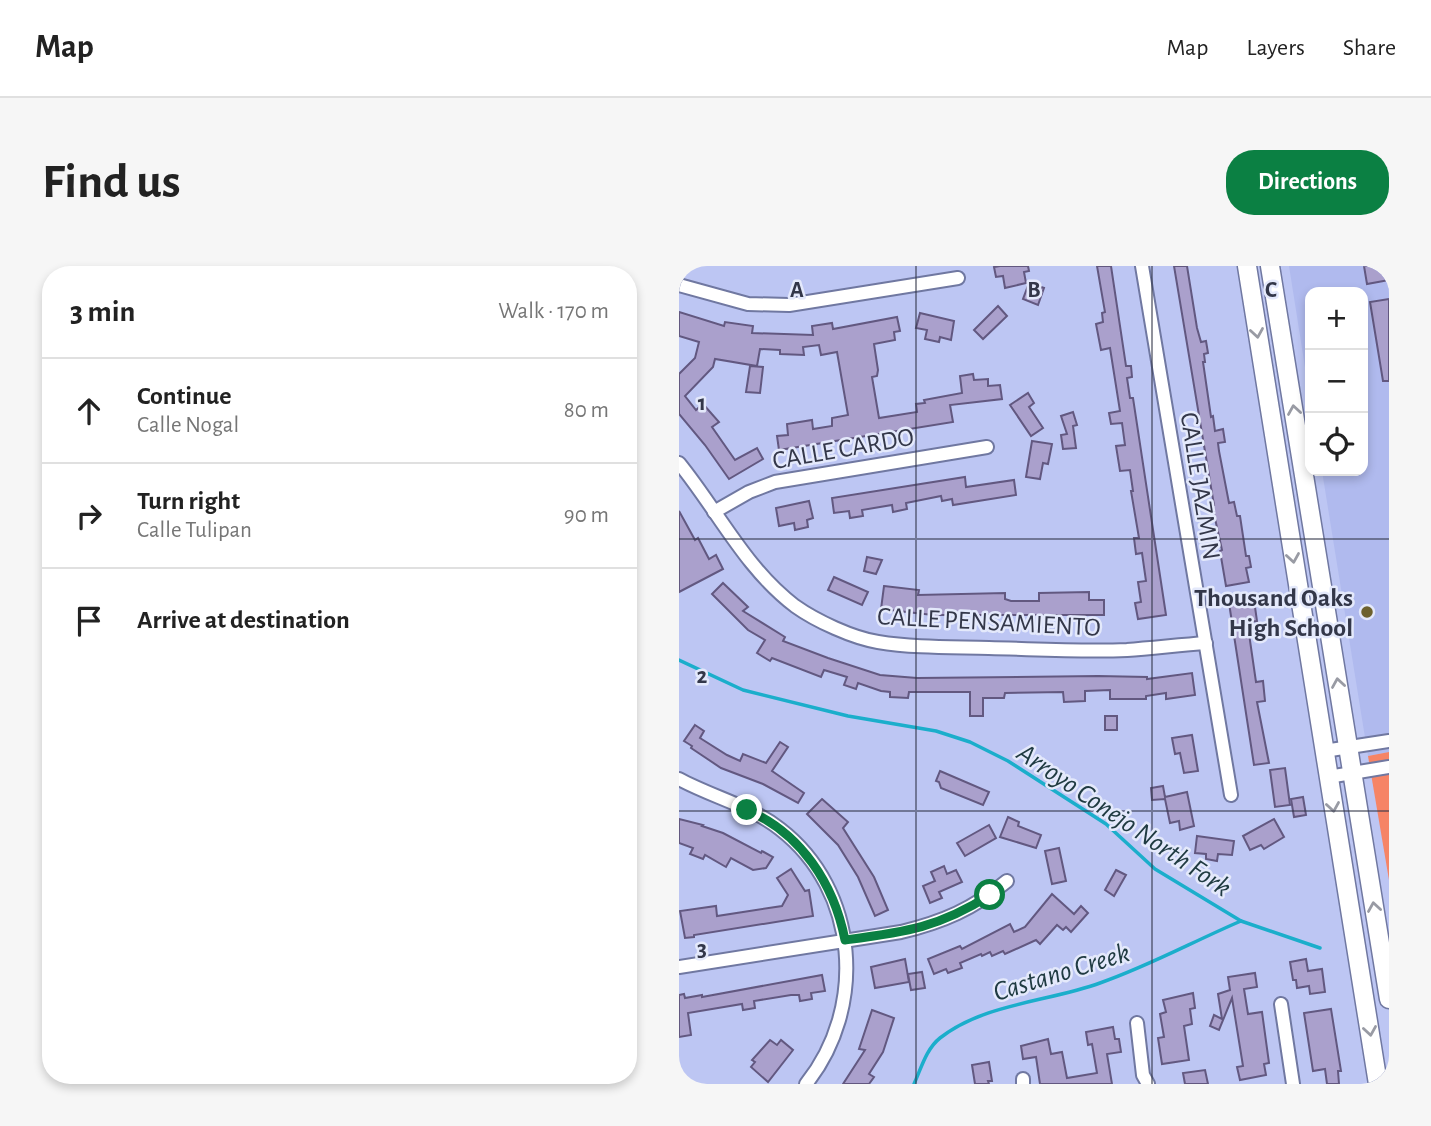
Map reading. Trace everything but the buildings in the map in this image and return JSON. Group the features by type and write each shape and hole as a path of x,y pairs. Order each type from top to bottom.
{"main road":[{"path":"1247,266 1378,1084"},
{"path":"1270,266 1389,999"}],"street":[{"name":"CALLE JAZMIN","path":"1142,266 1231,795"},
{"path":"679,285 748,304 789,305 958,278"},
{"name":"CALLE CARDO","path":"714,512 749,492 775,482 987,447"},
{"name":"CALLE PENSAMIENTO","path":"679,463 756,569 794,605 856,637 918,646 1047,649 1126,650 1206,643"},
{"path":"1324,751 1389,741"},
{"path":"1328,776 1389,767"},
{"path":"679,779 763,816 793,839 825,882 841,918 847,979 841,1016 830,1048 820,1067 806,1084"},
{"path":"679,967 901,932 935,924 977,904 1007,881"},
{"path":"1281,1004 1293,1084"},
{"path":"1136,1023 1143,1074 1148,1084"}],"shaded area":[{"name":"Thousand Oaks High School","path":"1289,266 1389,266 1389,752 1368,756 1323,476 1368,476 1368,287 1305,287 1305,367"},
{"path":"1389,752 1389,880 1368,756"}],"waterway":[{"name":"Arroyo Conejo North Fork","path":"679,660 743,690 848,716 936,731 970,742 1008,761 1106,824 1155,869 1241,921 1320,948"},
{"name":"Castano Creek","path":"914,1084 931,1048 958,1026 997,1010 1080,989 1118,976 1241,921"}],"place":[{"name":"Thousand Oaks High School","path":"1367,612"}],"route":[{"path":"747,810 763,816 793,839 819,871 834,899 845,940 935,924 990,895"}]}
